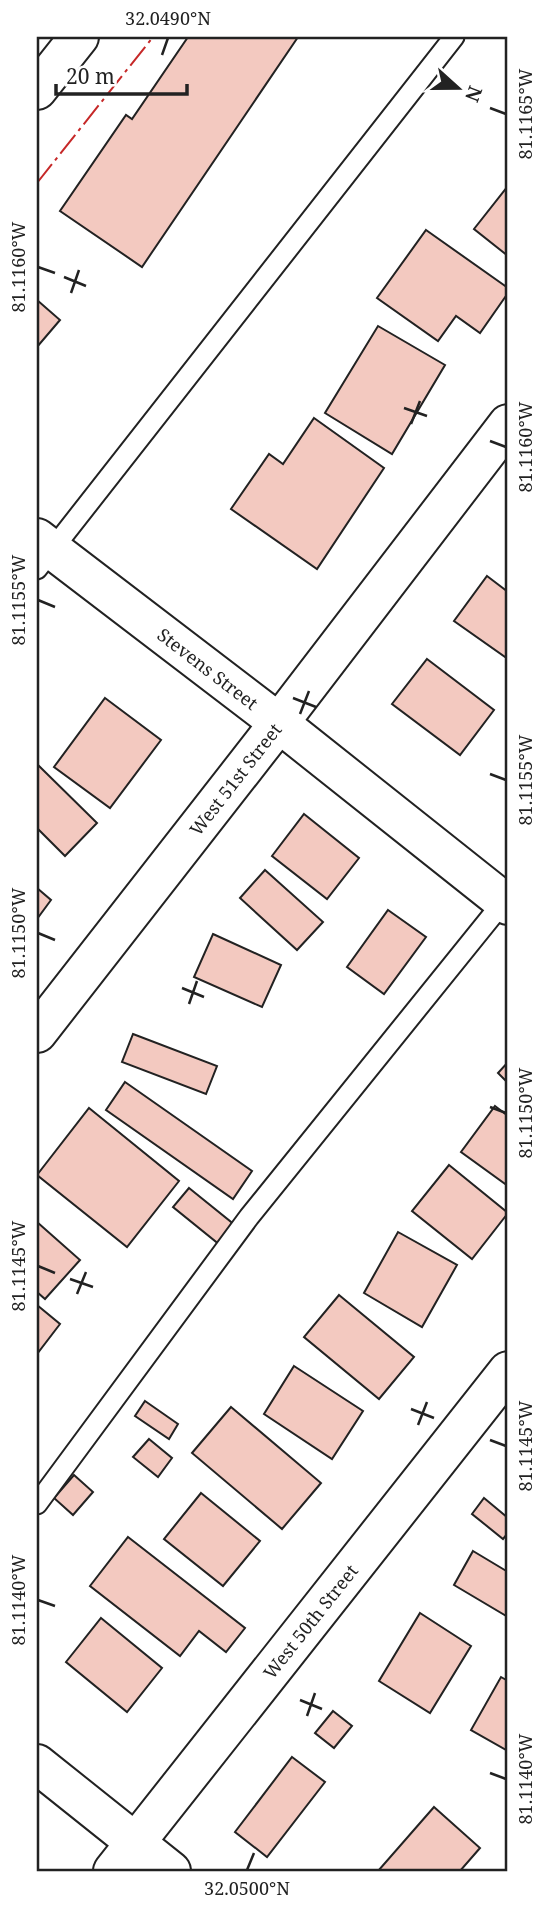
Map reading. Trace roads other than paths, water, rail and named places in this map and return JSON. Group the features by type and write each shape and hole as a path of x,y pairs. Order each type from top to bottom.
{"street":[{"path":"37,90 79,37"},
{"name":"West 51st Street","path":"37,1033 508,424"},
{"name":"Stevens Street","path":"42,552 279,723 507,901"},
{"name":"West 50th Street","path":"113,1871 508,1371"},
{"path":"37,1765 171,1871"}],"lane":[{"path":"42,552 454,37"},
{"path":"37,1504 257,1207 507,901"}]}
